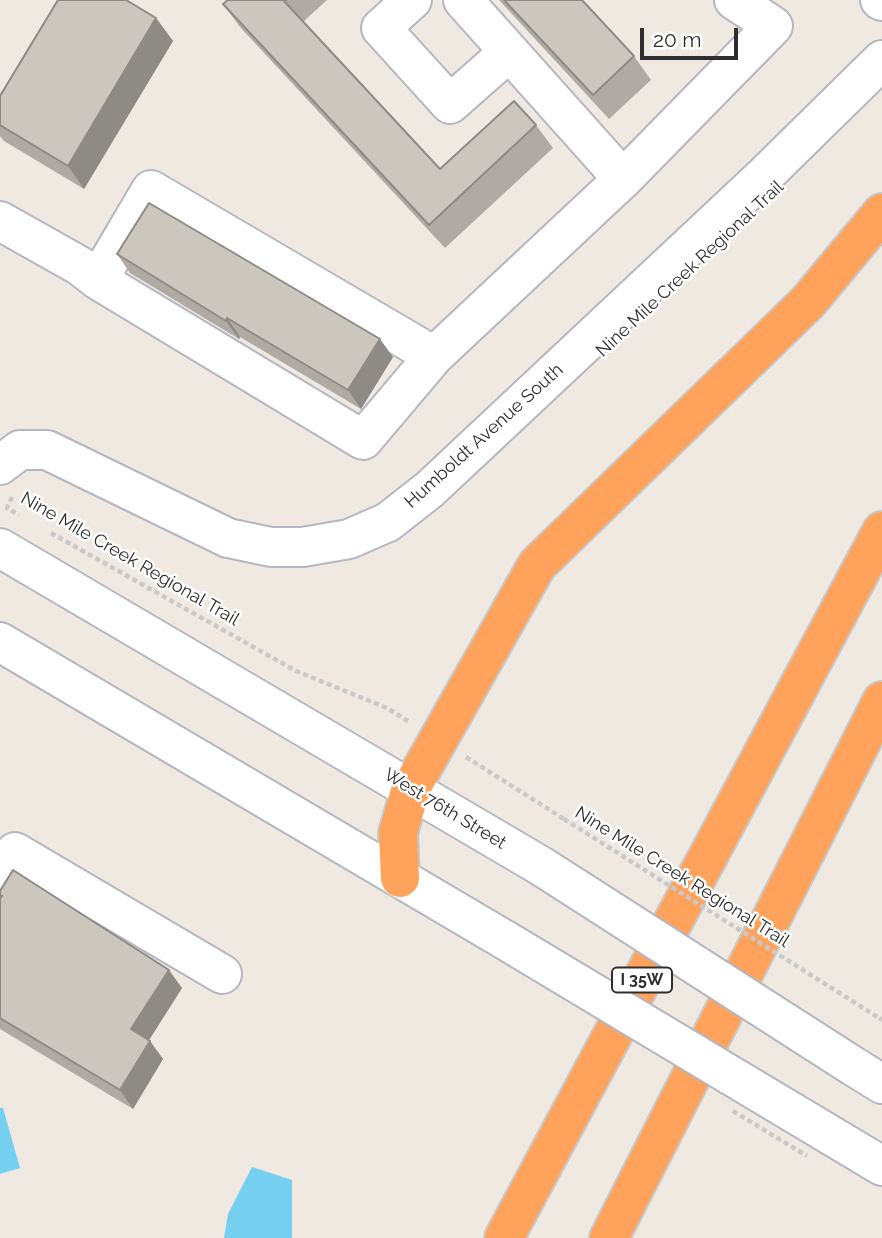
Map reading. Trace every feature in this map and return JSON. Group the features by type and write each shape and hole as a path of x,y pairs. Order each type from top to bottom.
{"highway":[{"path":"400,878 398,832 411,788 537,565 808,302 882,213"},
{"name":"I 35W","path":"504,1238 882,531"},
{"path":"609,1238 882,701"},
{"path":"636,1238 703,1055"}],"street":[{"path":"412,0 381,28 450,104 509,52"},
{"path":"463,0 623,179"},
{"path":"0,221 80,266 98,280 363,440 434,356 623,179 773,26 734,0"},
{"name":"Humboldt Avenue South","path":"9,475 20,450 47,450 228,538 271,547 303,547 349,538 388,522 460,461 765,175 882,60"},
{"path":"98,280 151,190 434,356"},
{"name":"West 76th Street","path":"0,548 541,866 867,1075"},
{"path":"0,642 882,1166"},
{"path":"0,877 15,852 222,974"}],"path":[{"name":"Nine Mile Creek Regional Trail","path":"9,475 7,508 19,515"},
{"name":"Nine Mile Creek Regional Trail","path":"43,529 296,671 387,708"},
{"name":"Nine Mile Creek Regional Trail","path":"468,758 880,1019"}],"water":[{"path":"0,1108 3,1108 20,1168 0,1174"},
{"path":"252,1167 292,1180 292,1238 224,1238 228,1214"}],"building":[{"path":"58,0 126,0 156,18 68,166 0,125 0,96"},
{"path":"228,0 286,0 284,1 440,169 514,101 536,125 429,225 223,4"},
{"path":"504,0 582,0 634,56 593,95"},
{"path":"149,203 380,339 348,390 227,318 226,321 117,254"},
{"path":"13,870 169,970 131,1029 150,1041 120,1090 0,1018 0,891"}]}
